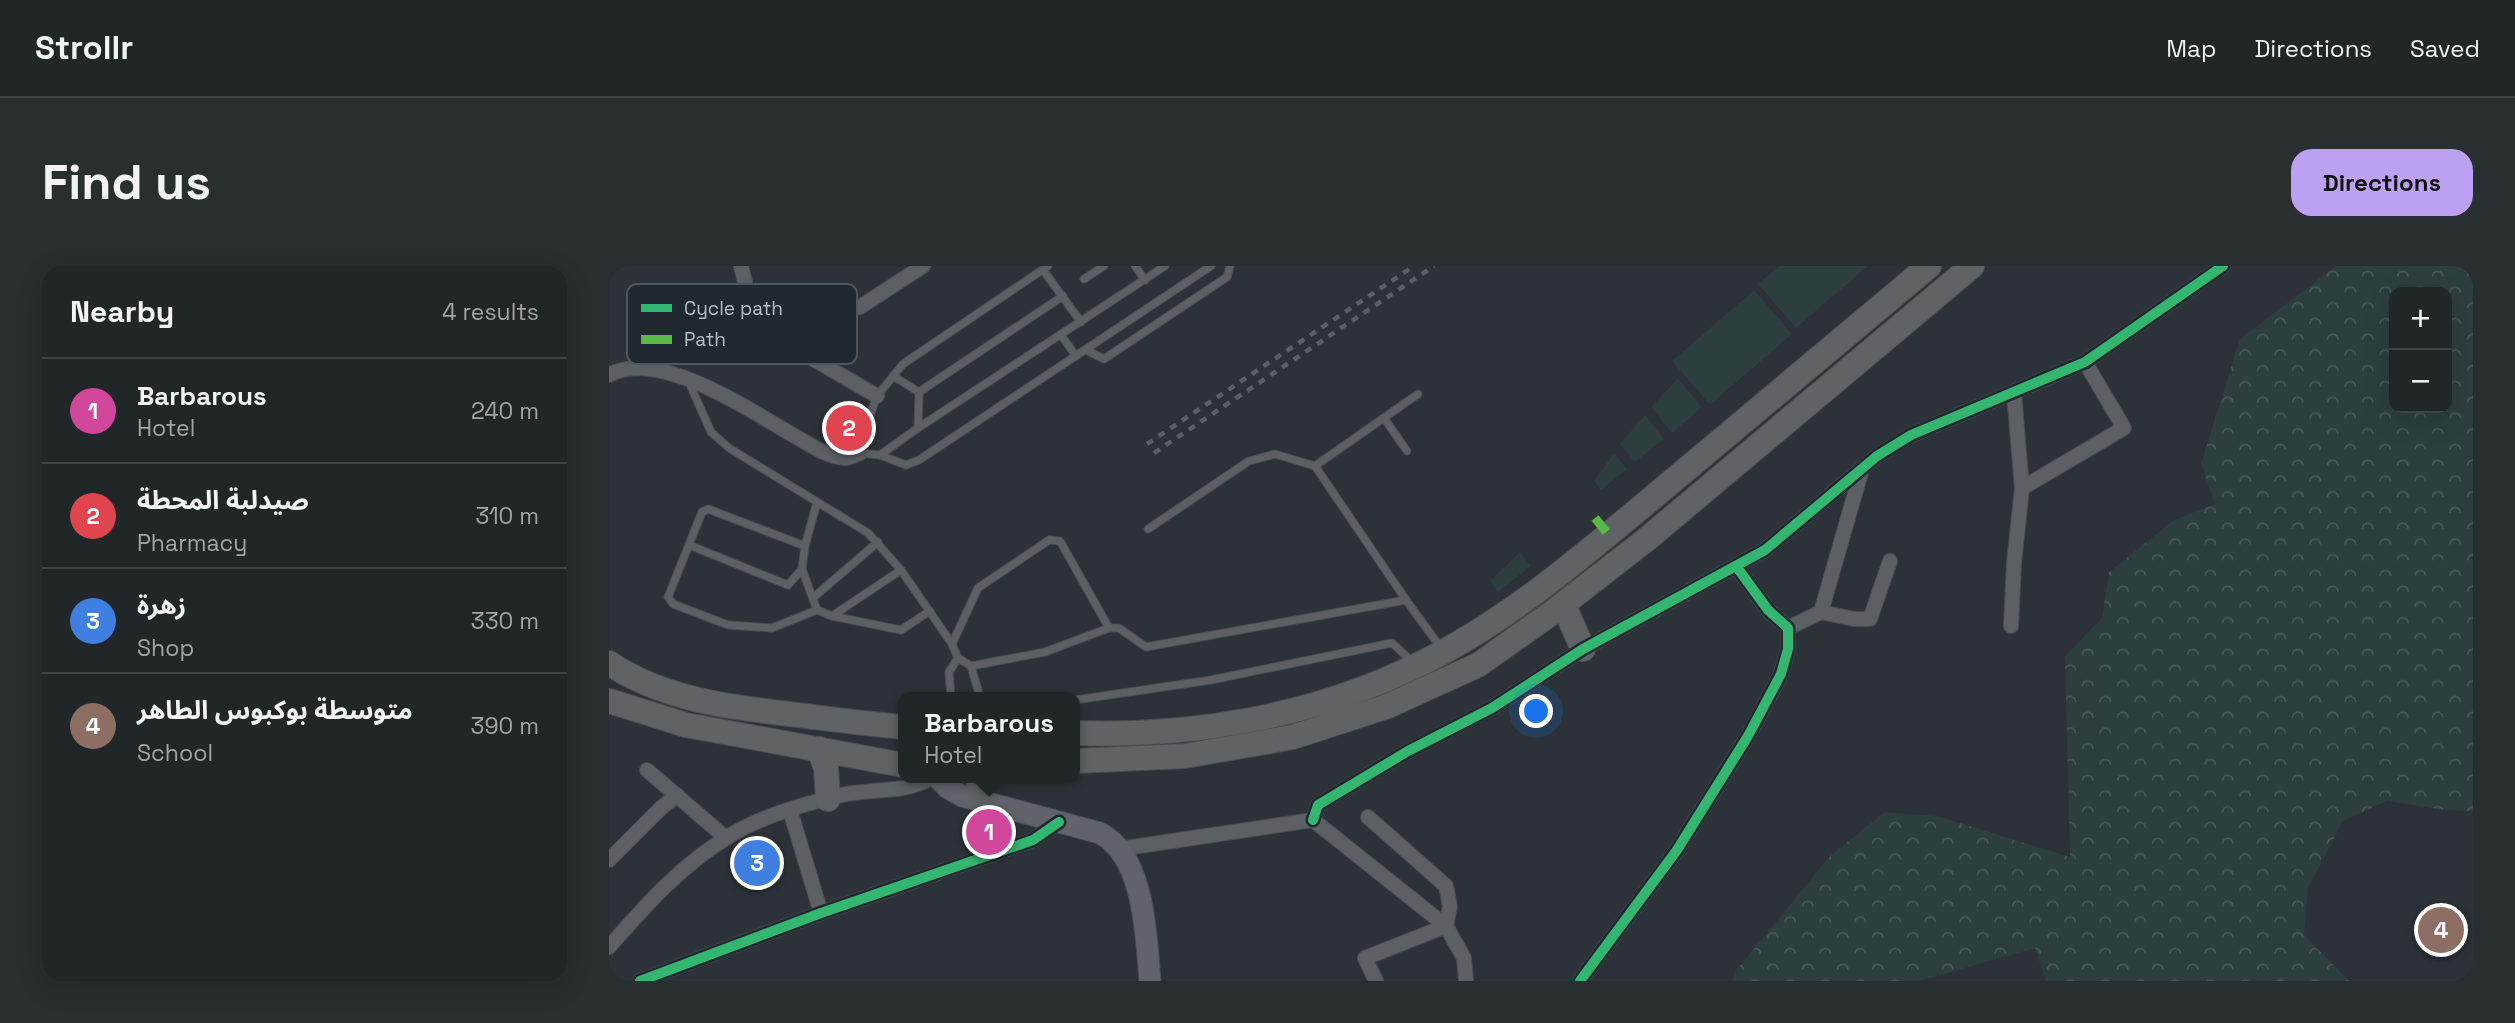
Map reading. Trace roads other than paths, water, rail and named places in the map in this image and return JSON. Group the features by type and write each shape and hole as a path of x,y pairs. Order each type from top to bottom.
{"highway":[{"path":"1080,733 1173,731 1256,719 1339,697 1417,666 1444,652 1497,619 1562,572 1929,266"},
{"path":"1080,761 1155,758 1222,751 1293,737 1358,717 1478,665 1647,539 1972,266"},
{"path":"1563,604 1583,649"},
{"path":"609,663 627,675 659,688 713,703 898,726"},
{"path":"609,701 686,725 898,764"},
{"path":"819,749 827,779 828,799"}],"main road":[{"path":"943,783 948,788 1100,833 1119,849 1132,870 1140,897 1150,981"}],"street":[{"path":"741,266 745,282"},
{"path":"857,307 923,266"},
{"path":"1313,820 1318,805 1408,751 1492,708 1583,649 1765,550 1862,469 1911,435 2085,362 2223,266"},
{"path":"2022,488 2124,428 2085,362"},
{"path":"649,368 651,364"},
{"path":"822,364 877,396"},
{"path":"609,375 627,369 649,368 677,374 745,407 831,456 848,458 860,453"},
{"path":"2011,626 2022,488 2014,393"},
{"path":"1821,612 1862,469"},
{"path":"1788,628 1821,612 1854,619 1870,619 1891,561"},
{"path":"1580,981 1677,850 1760,715 1781,674 1789,649 1788,628 1768,610 1736,566"},
{"path":"647,770 726,838"},
{"path":"609,947 670,880 726,838 761,820 828,799 864,791 908,787 918,783"},
{"path":"609,860 677,795"},
{"path":"790,810 821,913"},
{"path":"1368,817 1446,886 1450,906 1446,926"},
{"path":"1119,849 1313,820 1446,926 1464,958 1466,981"},
{"path":"640,981 677,975 821,913 1033,840 1059,822"},
{"path":"1376,981 1366,958 1446,926"}],"lane":[{"path":"1084,279 1104,266"},
{"path":"1135,266 1145,280"},
{"path":"880,455 1165,266"},
{"path":"1081,322 1045,268 903,364 877,396 860,453 880,455 906,465 919,460 1211,266"},
{"path":"1086,349 1104,359 1227,277 1230,266"},
{"path":"919,392 1062,296"},
{"path":"1062,335 1076,356"},
{"path":"893,376 919,392"},
{"path":"688,379 711,432 729,448 868,533 878,542 930,611 958,658 971,666 979,692"},
{"path":"696,397 710,390"},
{"path":"918,428 919,392"},
{"path":"1315,466 1418,394"},
{"path":"1384,418 1407,451"},
{"path":"1148,529 1249,461 1275,454 1315,466 1405,600 1444,652"},
{"path":"817,502 802,569 817,610"},
{"path":"805,546 709,509 702,512 668,597 673,604 728,625 772,628 817,610 832,616 901,630 930,611"},
{"path":"952,644 978,588 1049,540 1059,541 1109,628"},
{"path":"814,597 878,542"},
{"path":"689,545 788,585 802,569"},
{"path":"832,616 901,570"},
{"path":"971,666 1045,652 1109,628 1119,628 1146,648 1405,600"},
{"path":"1080,699 1211,680 1392,643 1417,666"},
{"path":"951,692 949,672 958,658"}],"railway":[{"path":"1147,444 1414,266"},
{"path":"1154,453 1434,266"}],"place":[{"name":"صيدلبة المحطة","path":"849,428"},
{"name":"Barbarous","path":"989,832"},
{"name":"زهرة","path":"757,863"},
{"name":"متوسطة بوكبوس الطاهر","path":"2441,930"}]}
